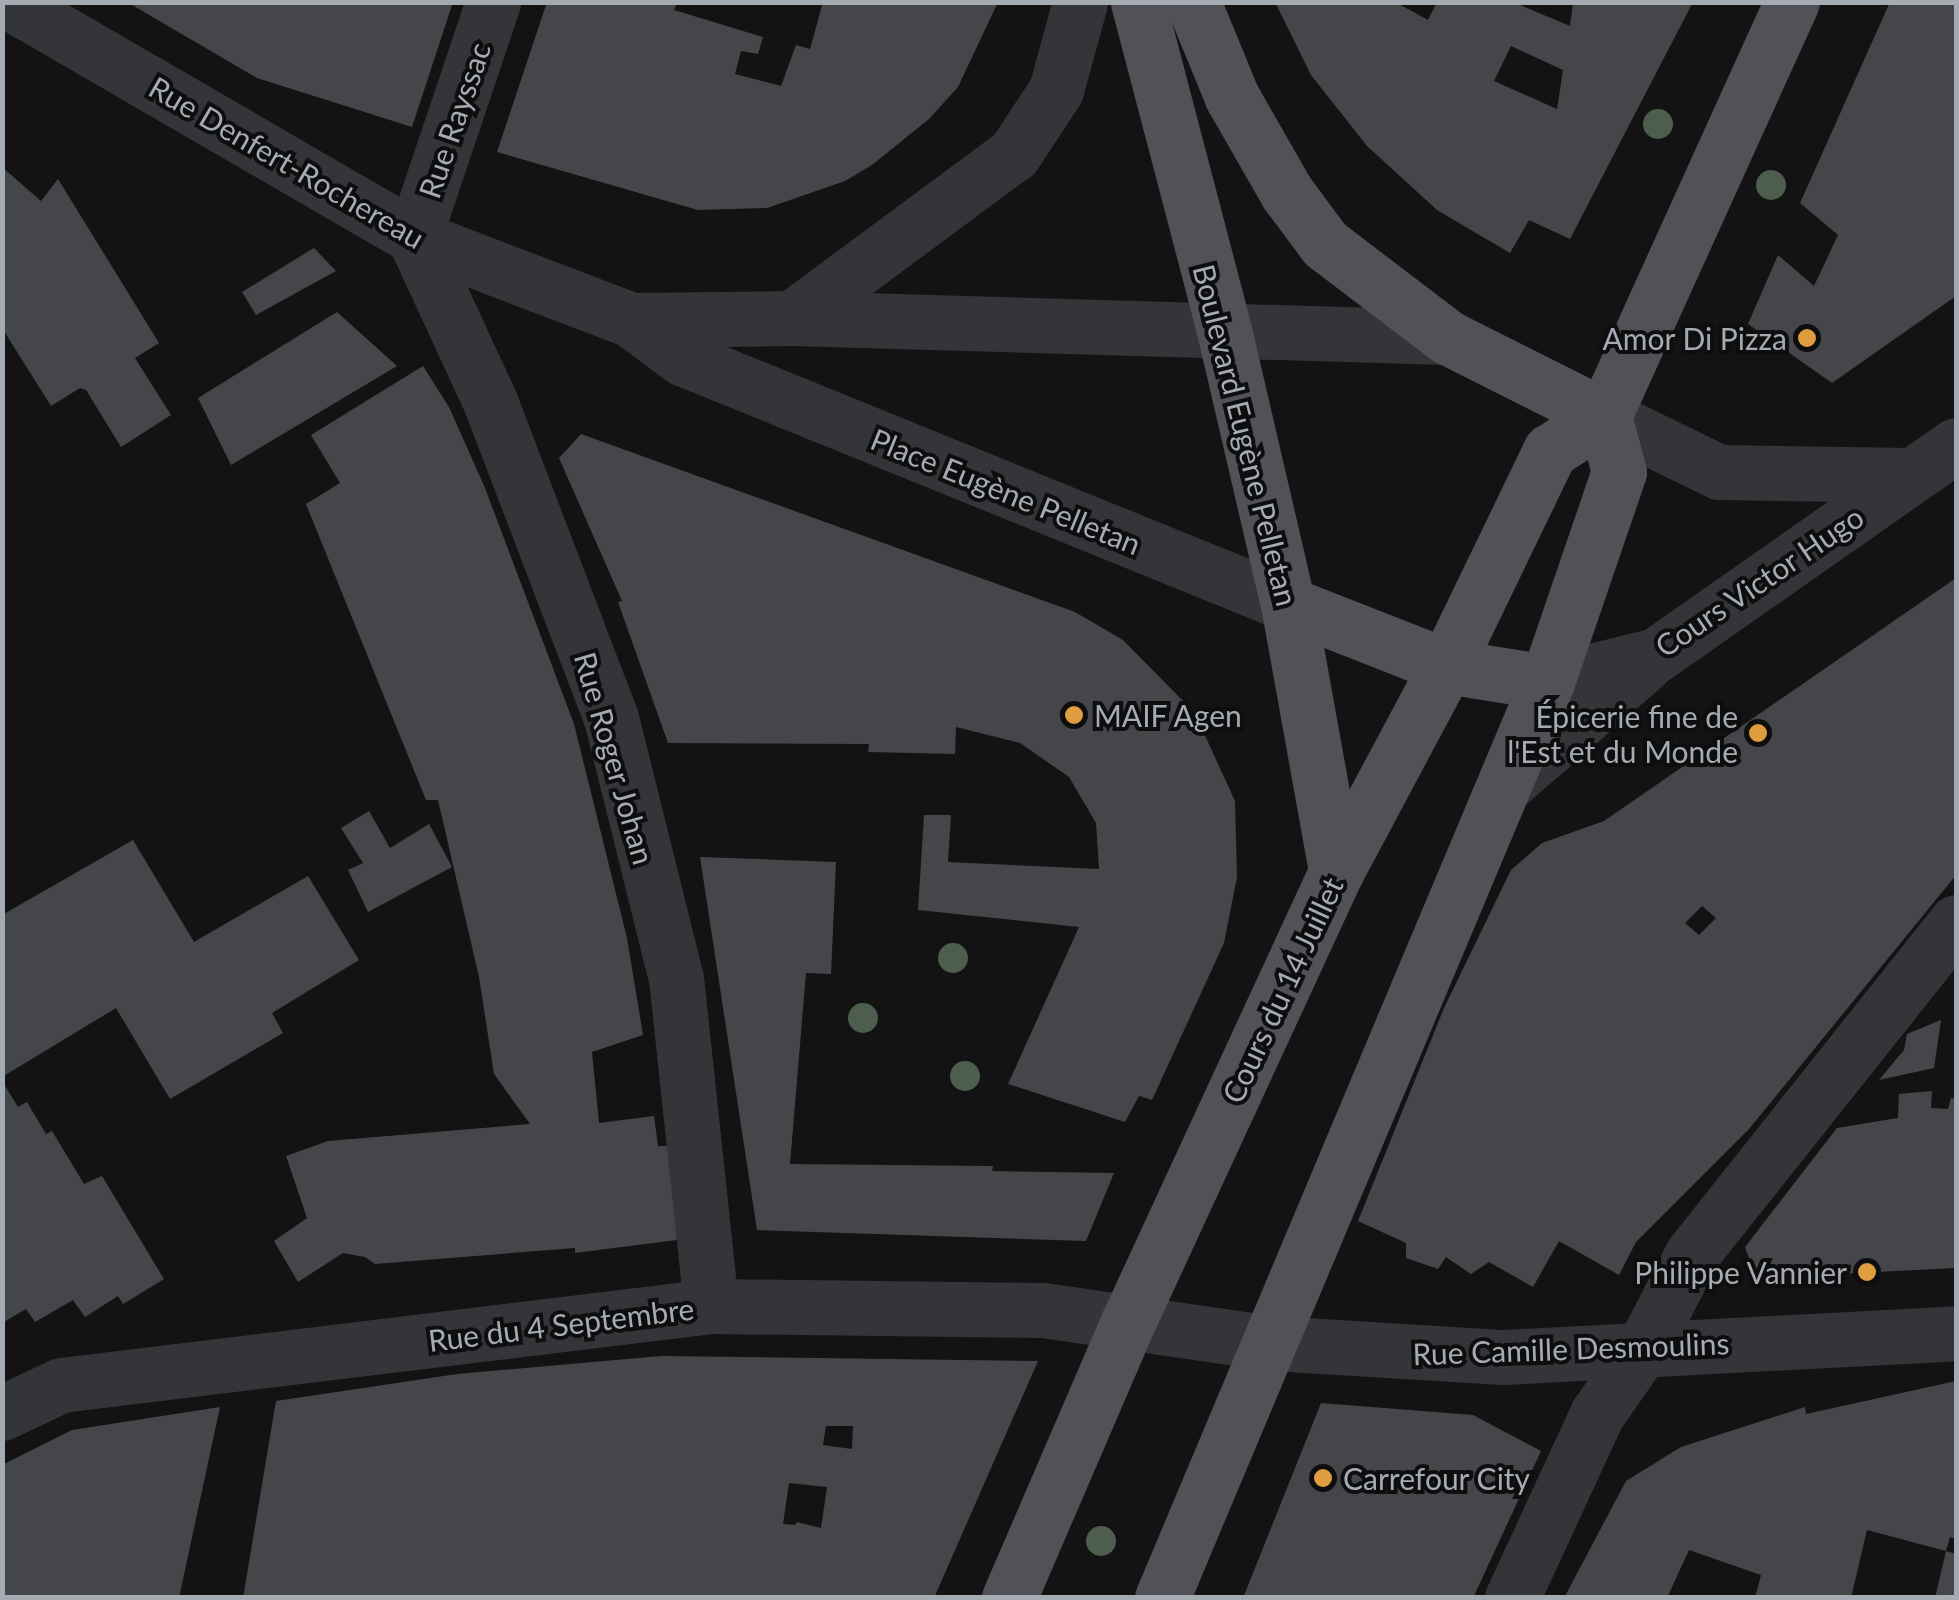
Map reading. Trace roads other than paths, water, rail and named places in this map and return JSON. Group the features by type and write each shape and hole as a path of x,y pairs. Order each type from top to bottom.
{"main road":[{"name":"Boulevard Eugène Pelletan","path":"1138,2 1224,330 1288,604 1336,872"},
{"path":"1193,2 1232,97 1287,193 1325,244 1447,336 1604,416"},
{"path":"1162,1598 1547,682 1619,472 1604,416 1792,2"},
{"name":"Cours du 14 Juillet","path":"1008,1598 1128,1322 1336,872 1446,666 1550,452 1604,416"},
{"name":"Place Eugène Pelletan","path":"1288,604 1446,666 1547,682"}],"street":[{"name":"Rue Denfert-Rochereau","path":"9,2 414,238 630,320"},
{"name":"Rue Rayssac","path":"414,238 493,2"},
{"path":"792,318 1014,154 1060,80 1080,2"},
{"name":"Rue Roger Johan","path":"414,238 491,404 610,718 676,978 712,1306"},
{"path":"630,320 792,318 1447,336"},
{"name":"Place Eugène Pelletan","path":"630,320 682,358 1288,604"},
{"path":"1604,416 1719,472 1935,460"},
{"name":"Cours Victor Hugo","path":"1547,682 1656,655 1935,460"},
{"path":"1506,784 1656,655"},
{"path":"1512,1598 1597,1414 1644,1347 1692,1254 1956,922"},
{"name":"Rue du 4 Septembre","path":"2,1413 61,1386 712,1306 1043,1310 1128,1322"},
{"name":"Rue Camille Desmoulins","path":"1128,1322 1272,1344 1504,1357 1956,1333"}],"place":[{"name":"Amor Di Pizza","path":"1807,338"},
{"name":"MAIF Agen","path":"1074,715"},
{"name":"Épicerie fine de l'Est et du Monde","path":"1758,733"},
{"name":"Philippe Vannier","path":"1867,1272"},
{"name":"Carrefour City","path":"1323,1478"}]}
